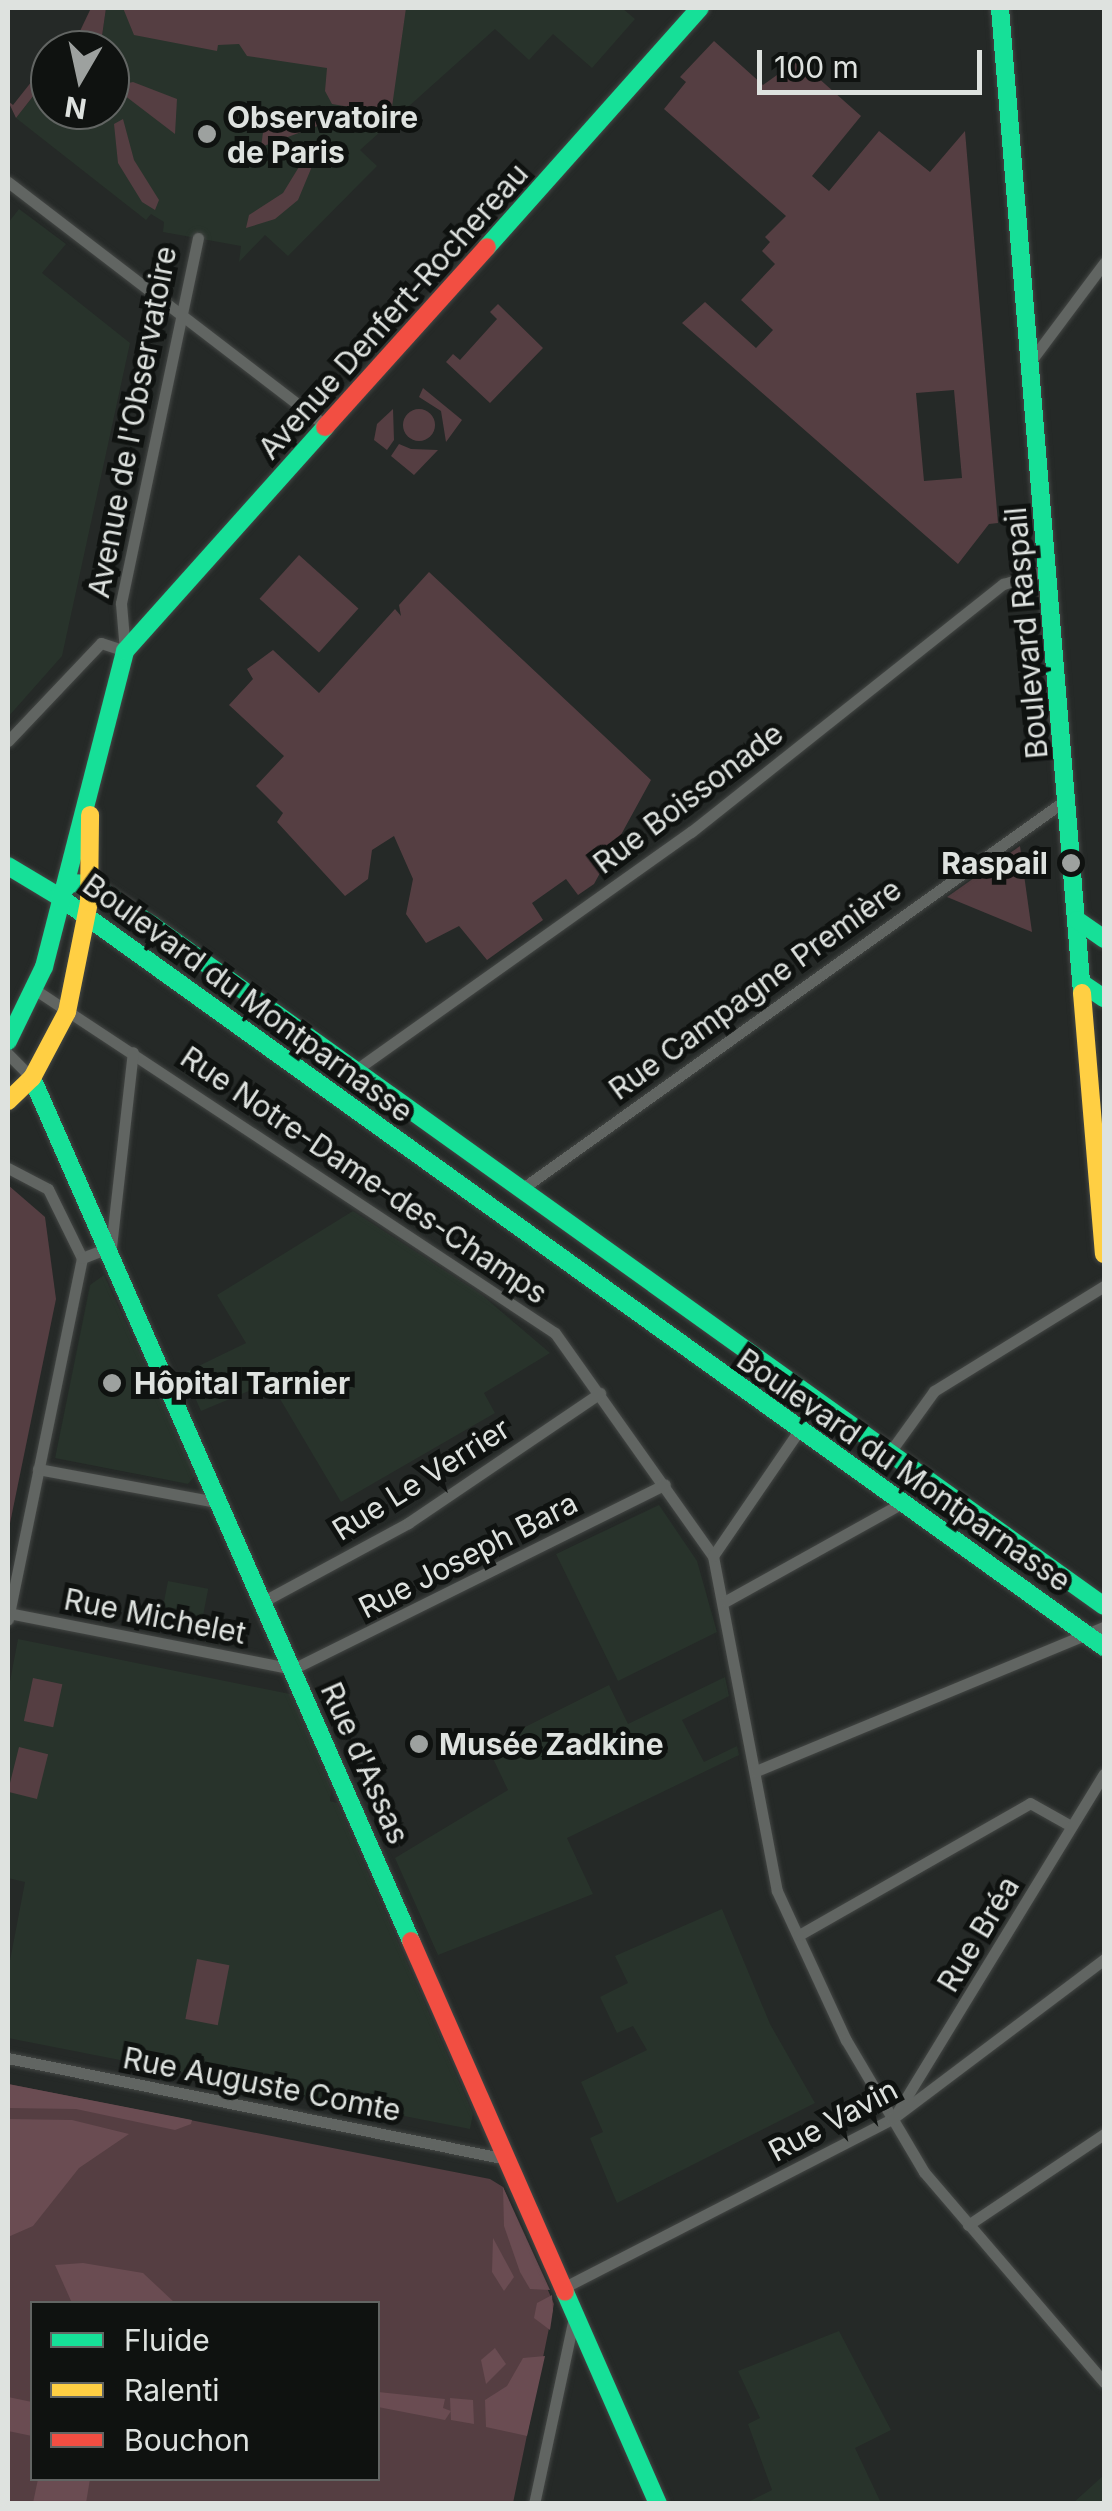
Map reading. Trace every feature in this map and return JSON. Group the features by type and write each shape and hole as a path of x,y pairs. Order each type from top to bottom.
{"main road":[{"name":"Avenue Denfert-Rochereau","path":"125,651 700,8"},
{"name":"Boulevard Raspail","path":"1000,8 1104,1254"},
{"name":"Avenue de l'Observatoire","path":"8,1041 34,990 90,793 125,651"},
{"name":"Avenue de l'Observatoire","path":"8,1101 32,1078 67,1012 87,918 90,793"},
{"path":"8,866 58,896"},
{"name":"Boulevard du Montparnasse","path":"1104,1606 357,1070 90,884 70,883 58,896 800,1429 1096,1631 1104,1648"},
{"path":"1078,920 1104,939"},
{"path":"1083,984 1104,998"},
{"name":"Rue d'Assas","path":"32,1078 110,1247 658,2504"}],"street":[{"path":"8,182 326,426"},
{"name":"Avenue de l'Observatoire","path":"125,651 120,604 198,238"},
{"path":"1030,362 1104,263"},
{"name":"Rue Boissonade","path":"357,1070 692,832 1002,584 1048,570"},
{"path":"8,741 101,643 125,651"},
{"name":"Rue Campagne Première","path":"522,1188 1067,799"},
{"name":"Rue Notre-Dame-des-Champs","path":"34,990 555,1333 712,1556 726,1602 777,1891 846,2040 892,2119 968,2225 1104,2382"},
{"path":"82,1258 110,1247 133,1052"},
{"name":"Rue d'Assas","path":"8,1054 32,1078"},
{"path":"8,1168 48,1190 82,1258 8,1615"},
{"path":"890,1452 934,1392 1104,1286"},
{"name":"Rue Le Verrier","path":"264,1601 408,1523 600,1393"},
{"path":"712,1556 800,1429"},
{"path":"38,1468 221,1503"},
{"name":"Rue Joseph Bara","path":"293,1669 664,1484"},
{"path":"726,1602 904,1502"},
{"name":"Rue Michelet","path":"8,1615 293,1669"},
{"path":"756,1772 1096,1631"},
{"name":"Rue Bréa","path":"892,2119 1104,1774"},
{"path":"799,1935 1030,1803 1071,1826"},
{"name":"Rue Vavin","path":"562,2288 892,2119 1104,1959"},
{"name":"Rue Auguste Comte","path":"8,2058 506,2158"},
{"path":"968,2225 1104,2134"},
{"path":"534,2504 575,2316"}],"shaded area":[{"path":"91,8 106,8 103,30 81,30"},
{"name":"Observatoire de Paris","path":"106,8 622,8 635,19 592,68 553,34 529,60 495,29 360,150 377,166 288,256 265,235 239,262 241,246 163,232 164,222 151,214 146,220 31,130 130,130 130,30 103,30"},
{"path":"123,8 406,8 391,114 332,104 325,91 327,68 247,56 239,44 218,45 217,51 134,35"},
{"path":"714,41 763,85 798,60 861,116 812,176 829,191 879,131 930,172 965,131 998,523 989,524 958,564 682,323 705,302 756,348 773,330 741,300 775,264 762,251 770,242 765,237 786,216 664,109 686,82 680,77","holes":["954,390 962,478 924,481 916,393"]},
{"path":"130,83 177,99 175,134 130,100"},
{"path":"30,84 30,100 16,118 8,101 13,105"},
{"name":"Observatoire de Paris","path":"30,100 30,129 16,118"},
{"path":"283,110 321,116 320,125 261,147 265,118"},
{"path":"115,130 126,130 134,160 159,200 155,210 142,202 118,163"},
{"path":"318,152 298,200 275,219 246,228 249,215 283,193 305,157"},
{"path":"19,209 66,244 42,273 130,343 62,656 8,717 8,223"},
{"path":"498,304 543,348 490,403 446,362 453,354 460,360 497,319 490,312"},
{"path":"423,388 462,420 446,442 441,411 419,397"},
{"path":"393,409 394,440 387,450 374,440 377,424"},
{"path":"419,409 430,414 435,425 430,436 419,441 408,436 403,425 408,414"},
{"path":"399,444 411,449 438,450 414,475 391,456"},
{"path":"299,555 358,609 319,652 260,599"},
{"path":"429,572 651,780 594,884 578,895 566,879 532,903 543,920 487,960 459,926 426,943 406,914 413,879 394,836 372,850 368,879 345,896 277,822 283,813 256,786 284,756 229,705 253,679 247,669 273,650 319,693 395,609 401,616 399,605"},
{"path":"1020,846 1032,932 947,897 991,866"},
{"path":"8,1185 45,1217 56,1299 8,1533"},
{"path":"353,1211 482,1295 550,1353 484,1393 495,1413 341,1502 270,1382 201,1411 184,1373 246,1343 217,1295"},
{"name":"Hôpital Tarnier","path":"104,1275 195,1476 188,1484 55,1458 90,1285"},
{"path":"659,1505 697,1561 717,1632 618,1681 556,1554"},
{"path":"168,1581 208,1589 200,1629 160,1621"},
{"path":"18,1639 290,1694 331,1789 330,1801 337,1803 473,2114 470,2129 8,2038 8,1971 25,1882 8,1878 8,1692"},
{"path":"725,1677 729,1696 682,1720 704,1762 737,1746 739,1755 567,1838 593,1894 438,1955 395,1858 508,1790 487,1746 609,1685 628,1724"},
{"path":"33,1678 62,1684 53,1727 24,1721"},
{"path":"19,1747 48,1754 37,1799 8,1792"},
{"path":"722,1909 770,2024 815,2103 617,2203 590,2138 603,2132 581,2082 647,2050 633,2026 617,2033 600,1997 628,1983 615,1956"},
{"path":"197,1959 229,1965 218,2025 185,2019"},
{"path":"8,2084 490,2179 503,2187 554,2304 513,2503 8,2503"},
{"path":"8,2084 192,2120 175,2130 76,2109 8,2108"},
{"path":"8,2119 72,2120 129,2134 79,2168 33,2226 8,2237"},
{"path":"503,2187 550,2290 530,2289 520,2272 504,2226"},
{"path":"493,2238 514,2277 504,2291 492,2272"},
{"path":"83,2263 143,2273 173,2301 71,2301 55,2265"},
{"path":"552,2295 550,2330 534,2318 537,2303"},
{"path":"839,2331 891,2430 855,2448 881,2503 746,2503 772,2490 748,2424 760,2418 738,2371"},
{"path":"495,2348 506,2364 486,2384 481,2360"},
{"path":"545,2356 527,2436 486,2427 485,2400 507,2386 523,2358"},
{"path":"380,2392 445,2399 443,2408 451,2411 445,2420 380,2407"},
{"path":"8,2397 30,2402 30,2436 8,2431"},
{"path":"450,2398 473,2400 474,2424 451,2420"},
{"path":"1104,2475 1104,2503 1073,2503"},
{"path":"38,2481 90,2481 86,2503 33,2503"}],"traffic: fast":[{"path":"487,247 700,8"},
{"path":"1000,8 1082,993"},
{"path":"8,1041 44,967 125,651 325,427"},
{"path":"8,866 58,896"},
{"path":"58,896 70,883 90,884 152,925 1104,1606"},
{"path":"58,896 1104,1647"},
{"path":"1077,920 1104,939"},
{"path":"1083,984 1104,998"},
{"path":"32,1078 411,1941"},
{"path":"565,2292 658,2504"}],"traffic: slow":[{"path":"8,1101 32,1078 67,1012 89,902 90,815"},
{"path":"1082,993 1104,1254"}],"traffic: jam":[{"path":"325,427 487,247"},
{"path":"411,1941 565,2292"}],"place":[{"name":"Observatoire de Paris","path":"207,134"},
{"name":"Raspail","path":"1071,863"},
{"name":"Hôpital Tarnier","path":"112,1383"},
{"name":"Musée Zadkine","path":"419,1744"}]}
